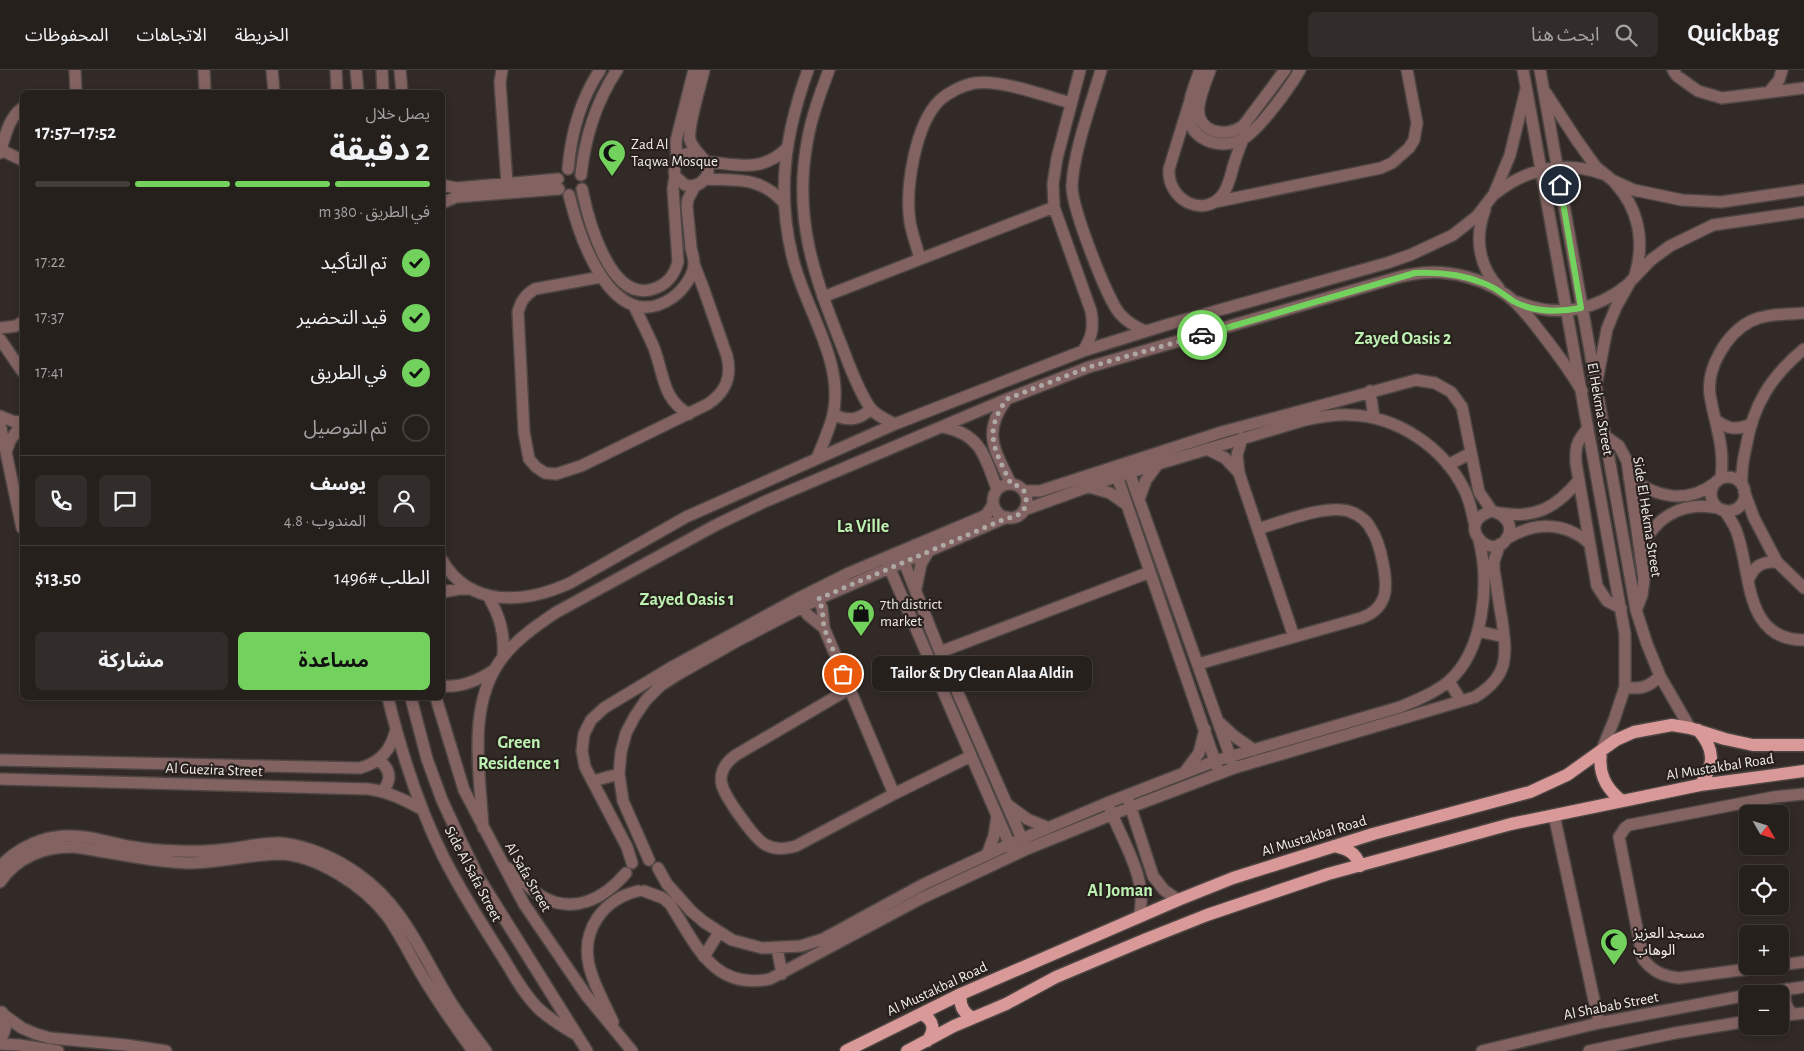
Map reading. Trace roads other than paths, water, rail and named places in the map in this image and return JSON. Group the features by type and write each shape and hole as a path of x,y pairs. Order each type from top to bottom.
{"main road":[{"name":"Al Mustakbal Road","path":"846,1051 961,994 1233,878 1334,846 1530,792 1567,775 1616,740 1634,732 1672,725 1752,745 1804,745"},
{"path":"1694,729 1706,739 1711,757 1707,775 1700,785"},
{"path":"1601,752 1600,769 1606,785 1622,801"},
{"name":"Al Mustakbal Road","path":"907,1051 1006,1004 1056,977 1144,940 1328,874 1511,824 1700,785 1804,771"},
{"path":"1334,846 1351,852 1357,858 1360,866"},
{"path":"961,994 962,1008 968,1015 974,1018"},
{"path":"921,1014 929,1019 933,1026 933,1032 927,1041"}],"street":[{"path":"75,70 76,90"},
{"path":"204,70 205,90"},
{"path":"272,70 274,90"},
{"path":"336,70 337,90"},
{"path":"356,70 358,90"},
{"path":"382,70 383,88 401,88 400,70"},
{"path":"502,70 500,82 507,183"},
{"path":"568,170 569,150 578,113 600,70"},
{"path":"445,186 456,188 507,183 562,188 578,193 584,184 581,175 583,156 592,120 602,95 617,70"},
{"path":"694,70 676,141 677,160 674,170 676,176 685,186 695,186"},
{"path":"601,277 534,289 526,294 518,312 524,432 529,459 536,467 545,472 556,474 567,472 689,414 718,398 727,383 729,366 714,316 694,264 687,206 688,199 695,186 705,179 708,174 702,158 694,148 689,133 704,70"},
{"path":"808,70 792,120 786,149 784,203 786,226 793,261 833,372 835,385 833,414 818,458"},
{"path":"829,70 821,91 807,142 803,168 802,194 808,247 823,297 847,360 871,409 895,424"},
{"path":"1080,70 1057,158 1053,184 1054,207 1091,311 1093,322 1089,342 1082,351"},
{"path":"1101,70 1074,163 1072,188 1075,206 1098,270 1114,305 1127,321 1145,331"},
{"path":"1200,70 1194,105 1202,121 1214,131 1222,134 1245,133 1280,99 1300,70"},
{"path":"1210,70 1169,169 1168,179 1176,194 1182,200 1191,204 1202,205 1359,174 1392,163 1409,148 1416,132 1417,123 1407,70"},
{"path":"1215,202 1228,185 1245,133 1285,70"},
{"name":"El Hekma Street","path":"1522,70 1621,608 1625,643 1625,687 1601,752"},
{"name":"El Hekma Street","path":"1540,70 1636,610 1660,676 1694,729"},
{"path":"1673,70 1677,76 1698,90 1722,98 1804,88"},
{"path":"1769,92 1779,80 1782,70"},
{"path":"1077,82 1096,88"},
{"path":"920,259 910,222 908,196 911,171 925,121 940,100 956,89 975,83 995,84 1071,103"},
{"path":"803,85 821,91"},
{"path":"1543,88 1588,156 1628,200 1638,224 1640,251 1632,280 1616,307 1607,329 1596,390"},
{"path":"445,564 453,575 474,590 488,596 530,597 550,592 570,584 686,517 895,424 1082,351 1145,331 1410,256 1453,235 1471,221 1494,194 1510,155 1526,89"},
{"path":"20,110 10,122 1,152 20,159"},
{"path":"677,160 687,153 702,158 755,166 772,160 786,149"},
{"path":"1494,194 1508,183 1524,175 1541,169 1556,167 1577,167 1609,178 1634,190 1682,200 1721,202 1804,190"},
{"path":"581,175 573,169 563,171 562,188 601,277 622,299 634,306 654,305 673,298 690,277 694,264"},
{"path":"582,189 590,223 610,267 628,287 638,291 649,291 660,288 668,281 675,273 678,262 673,197 676,176"},
{"path":"705,179 754,182 771,190 784,203"},
{"path":"445,201 456,197 562,188"},
{"path":"1487,204 1479,235 1480,252 1485,267 1493,282 1514,301 1557,353 1582,391"},
{"path":"823,297 1054,207"},
{"path":"1514,301 1540,309 1567,311 1581,308 1607,299 1632,280 1651,260 1670,246 1713,225 1804,212"},
{"path":"678,252 692,251"},
{"path":"1387,263 1392,279"},
{"path":"483,828 478,735 482,706 494,670 503,657 519,640 555,613 692,537 764,502 1007,399 1089,367 1415,273 1438,272 1461,276 1483,283 1504,293"},
{"path":"622,299 628,287"},
{"path":"634,306 654,347 668,393 680,409 689,414"},
{"path":"1801,316 1778,314 1750,322 1728,339 1713,364 1709,393 1717,421 1722,451 1719,480 1711,492 1712,498 1736,529 1754,607 1761,620 1772,630 1786,637 1804,640"},
{"path":"0,328 16,326 20,323"},
{"path":"1166,325 1171,343"},
{"path":"0,338 20,368"},
{"path":"1640,552 1646,537 1655,525 1667,515 1692,506 1730,510 1741,504 1743,488 1742,469 1749,425 1759,402 1773,380 1790,360 1804,349"},
{"path":"1416,380 1435,382 1451,392 1462,407 1479,492 1495,512 1506,518 1509,524 1509,532 1494,561 1506,651 1504,666 1488,690 1461,702 1232,762 1215,761 1108,803 1049,828 1024,844 782,974 763,981 744,981 728,977 715,969 704,957 670,904 654,893 641,891 629,884 627,847 585,767 582,751 584,734 591,720 604,708 672,667 816,595 902,557 982,518 993,504 994,494 997,489 1006,484 1016,485 1024,491 1040,491 1116,471 1222,432 1370,392 1416,380"},
{"path":"1370,392 1374,418"},
{"path":"1007,399 996,416 992,435 994,448 1011,484"},
{"path":"833,414 849,420 857,419 871,409"},
{"path":"1128,467 1158,464 1242,438 1328,415 1374,418 1393,424 1411,433 1431,447 1448,465 1464,488 1475,526 1475,534 1485,545 1493,546 1527,529 1557,526 1569,529 1589,543"},
{"path":"0,416 20,422"},
{"path":"1717,421 1732,429 1741,429 1749,425"},
{"path":"0,424 20,518"},
{"path":"6,452 10,441 20,425"},
{"path":"943,427 967,434 976,443 984,453 997,489"},
{"path":"1588,428 1578,440 1575,452 1589,543 1597,586 1607,601 1621,608"},
{"path":"1222,432 1225,443"},
{"name":"Side El Hekma Street","path":"1605,436 1619,446 1627,461 1644,579 1642,595 1636,610"},
{"path":"1242,438 1238,455 1239,473 1294,637"},
{"path":"1207,449 1225,458 1239,473"},
{"path":"1448,465 1471,453"},
{"path":"1139,499 1146,480 1158,464"},
{"path":"1128,467 1232,762"},
{"path":"902,557 928,552 1007,518 1014,517 1024,510 1089,487 1116,471"},
{"path":"1116,471 1220,774"},
{"path":"1629,478 1653,492 1666,496 1692,494 1709,487 1719,480 1733,478 1743,488 1754,518 1777,562 1804,588"},
{"path":"1475,526 1478,518 1484,514 1495,512 1522,515 1542,511 1568,493 1578,480"},
{"path":"756,485 764,502"},
{"path":"1089,487 1110,492 1128,505"},
{"path":"1024,491 1026,504 1024,510"},
{"path":"993,504 996,510 1007,518"},
{"path":"1198,664 1370,615 1383,600 1386,590 1386,579 1377,540 1363,518 1350,512 1336,509 1322,511 1258,529"},
{"path":"1024,844 1112,815 1220,774 1232,762 1254,750 1400,707 1417,700 1449,681 1466,657 1478,631 1483,604 1482,560 1479,540"},
{"path":"915,590 921,564 928,552"},
{"path":"902,557 940,652 1024,844"},
{"path":"1748,582 1751,572 1758,565 1767,562 1777,562"},
{"path":"887,563 1012,850"},
{"path":"940,652 1150,572"},
{"path":"445,591 459,589 474,590"},
{"path":"816,595 822,608 824,628 894,794"},
{"path":"488,596 502,625 503,657"},
{"path":"800,603 816,622 824,628"},
{"path":"800,603 660,686 646,700 626,733 621,752 619,774 623,801 653,864 678,898 704,922 719,932 746,945 762,948 801,946 823,939 924,884 987,855 1012,850"},
{"path":"1169,625 1182,620"},
{"path":"1478,631 1504,637"},
{"path":"445,686 465,685 480,679 494,670"},
{"path":"1625,687 1634,689 1644,687 1653,683 1660,676"},
{"path":"1449,681 1461,702"},
{"path":"849,689 736,755 726,763 722,774 722,786 755,837 763,844 785,849 796,846 971,756"},
{"name":"Side Al Safa Street","path":"389,700 396,729 423,810 443,856 468,901 526,993 538,1008 555,1022 578,1036"},
{"path":"412,700 427,759 442,800 460,839 480,878 587,1051"},
{"name":"Al Safa Street","path":"437,700 450,750 464,790 524,904 586,995 632,1051"},
{"path":"949,705 961,700"},
{"path":"618,701 635,716"},
{"path":"1217,719 1234,736 1254,750"},
{"path":"1184,773 1193,764 1199,753 1205,728"},
{"path":"382,792 388,784 390,775 386,766 379,760 387,752 393,741 396,729"},
{"name":"Al Guezira Street","path":"0,760 348,769 370,766 379,760"},
{"path":"151,764 151,783"},
{"path":"593,781 619,774"},
{"name":"Al Guezira Street","path":"0,779 369,790 403,799 423,810"},
{"path":"1739,970 1679,978 1667,977 1649,967 1643,959 1619,837 1629,825 1804,794"},
{"path":"1128,796 1153,876 1164,890 1178,900"},
{"path":"1108,803 1140,883 1142,898 1140,917"},
{"path":"1007,804 1027,818 1049,828"},
{"path":"1554,815 1599,1023"},
{"path":"987,855 994,836 998,816"},
{"path":"0,867 6,860 23,848 55,837 70,836 153,850 253,851 312,856 337,861 359,874 395,908 444,991 486,1051"},
{"path":"0,882 14,865 31,855 48,848 60,846 160,861 188,863 253,851"},
{"path":"312,856 353,883 386,916 400,935 435,997 473,1051"},
{"path":"502,863 539,895 552,902 567,904 582,904 596,899 612,888 637,860 653,864"},
{"path":"619,1037 589,966 587,951 589,936 594,921 603,909 628,893 641,891 654,885 657,880 653,864"},
{"path":"704,957 719,932"},
{"path":"777,948 782,974"},
{"path":"1789,964 1804,962"},
{"path":"1789,989 1804,987"},
{"name":"Al Shabab Street","path":"1482,1051 1599,1023 1739,997"},
{"path":"0,1040 6,1028 2,1012"},
{"path":"2,1012 22,1028 43,1036 166,1051"},
{"path":"1589,1051 1675,1033 1739,1022"},
{"path":"0,1044 58,1051"}],"place":[{"name":"Zad Al Taqwa Mosque","path":"612,177"},
{"name":"7th district market","path":"861,637"},
{"name":"Tailor & Dry Clean Alaa Aldin","path":"843,674"},
{"name":"مسجد العزيز الوهاب","path":"1614,966"}],"district":[{"name":"Zayed Oasis 2","path":"1403,339"},
{"name":"La Ville","path":"863,527"},
{"name":"Zayed Oasis 1","path":"687,600"},
{"name":"Green Residence 1","path":"519,753"},
{"name":"Al Joman","path":"1120,891"}]}
